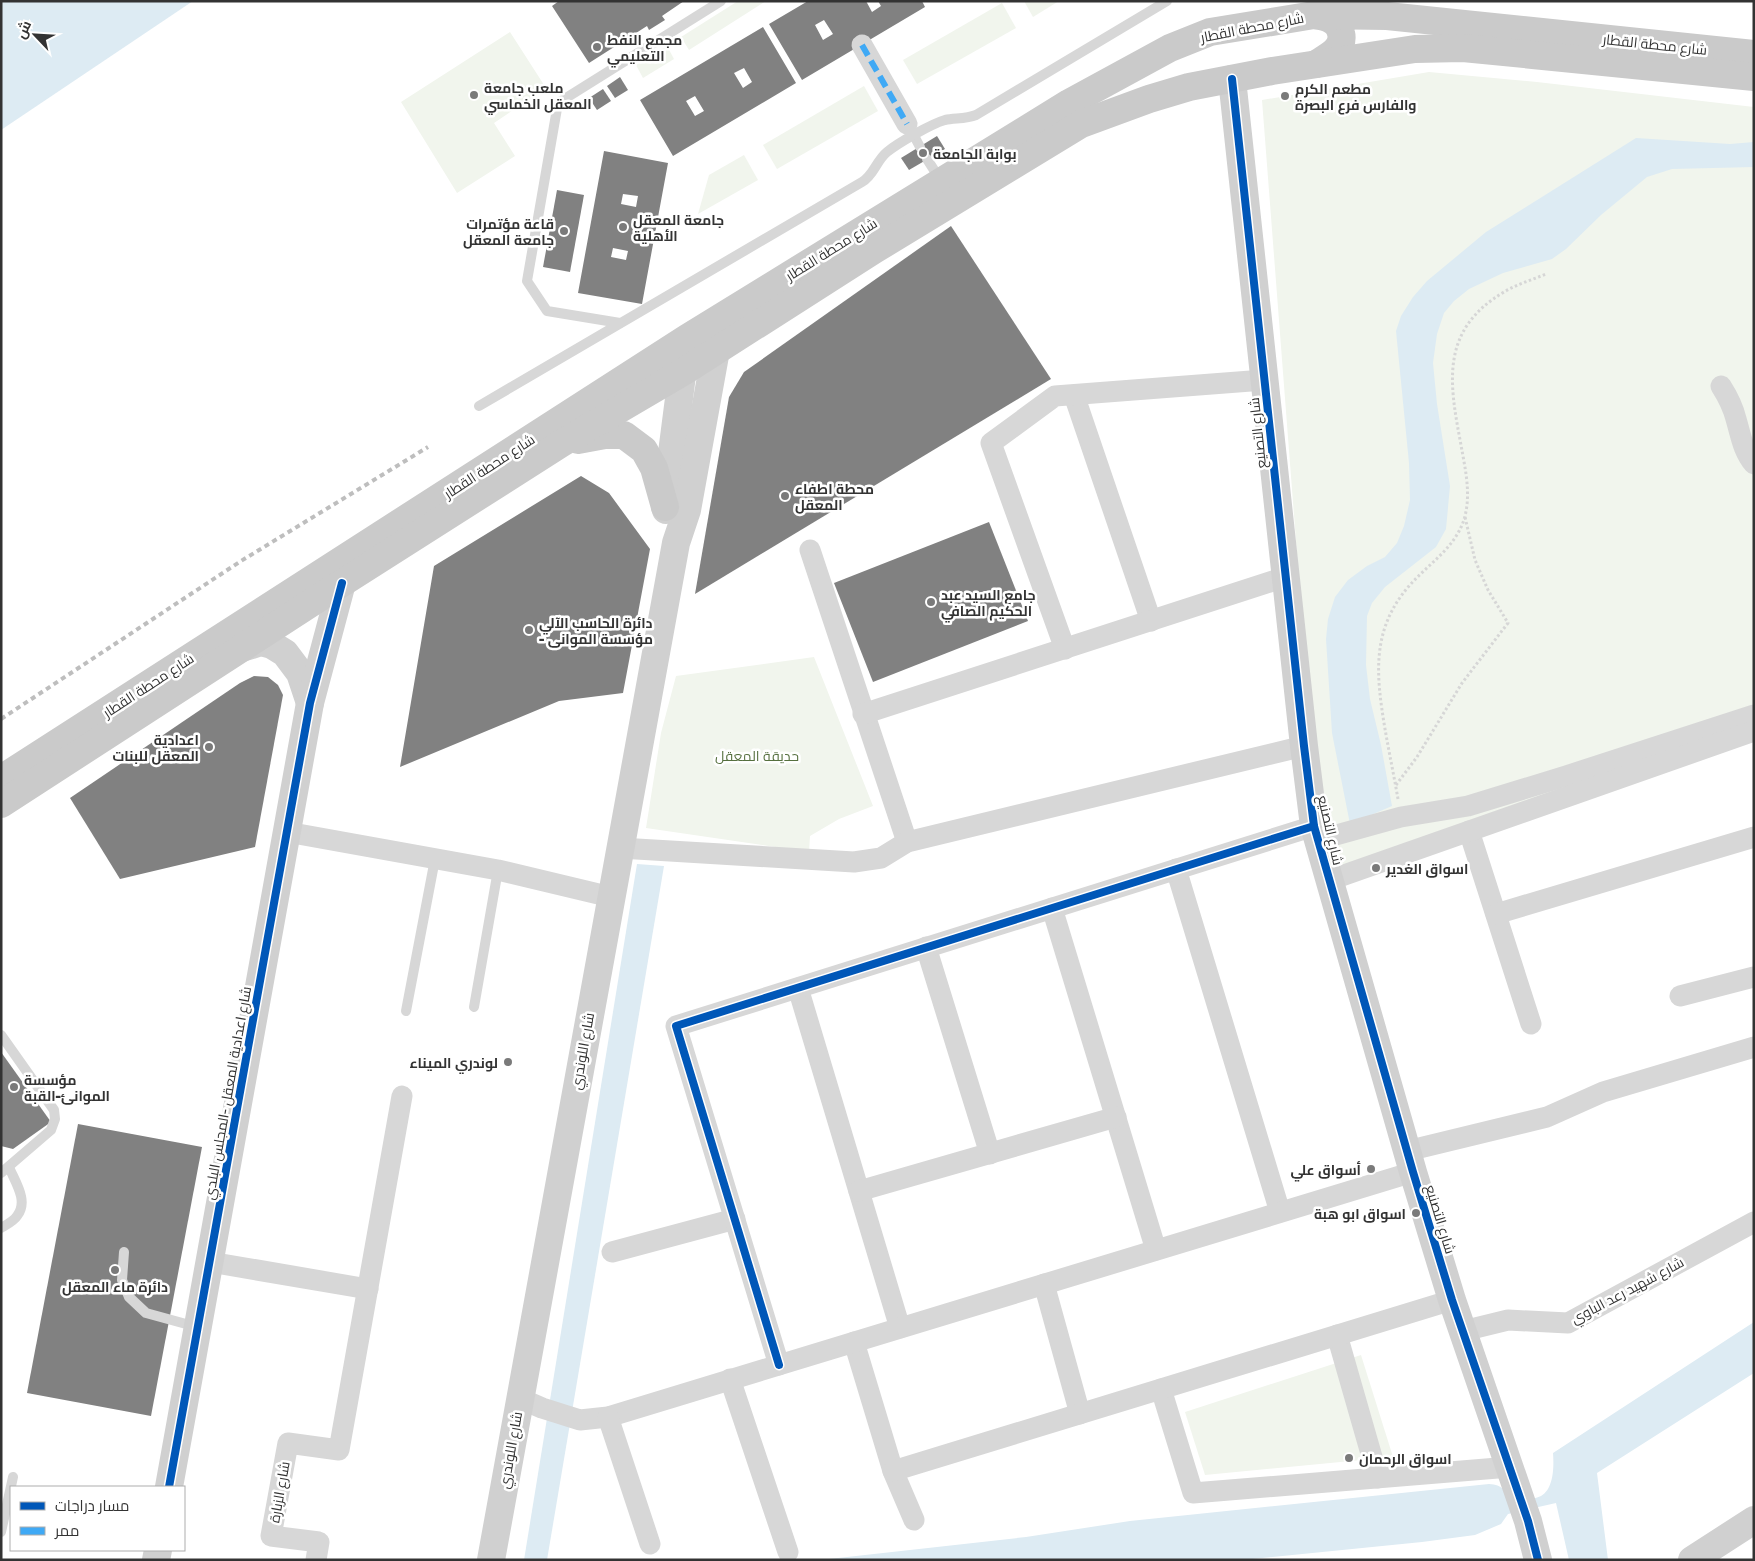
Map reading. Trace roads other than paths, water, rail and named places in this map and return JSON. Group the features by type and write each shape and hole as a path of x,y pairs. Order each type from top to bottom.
{"main road":[{"name":"شارع محطة القطار","path":"1,804 562,443 683,372 716,350 869,239 934,170 1069,103 1170,48 1210,32 1320,10 1754,54"},
{"path":"1316,64 1332,54 1340,46 1342,37 1340,26 1320,10"},
{"path":"1170,48 1164,58 1166,70 1170,77 1189,87"},
{"name":"شارع محطة القطار","path":"1,779 687,338 1081,124 1149,99 1189,87 1272,71 1415,49 1463,48 1754,77"},
{"path":"562,443 605,435 624,435 644,450 654,468 665,507"}],"street":[{"path":"862,45 911,130"},
{"name":"شارع التصنيع","path":"1232,79 1285,577 1316,833 1452,1300 1528,1521 1538,1560"},
{"name":"شارع اللوندري","path":"491,1560 530,1403 611,897 676,543 687,510 716,350 718,320"},
{"path":"676,543 665,507 687,338"},
{"path":"1065,649 991,443 1055,396 1264,380"},
{"path":"1722,386 1736,418 1741,441 1754,464"},
{"path":"1074,395 1150,620"},
{"path":"810,550 907,842"},
{"path":"863,714 1285,577"},
{"name":"شارع اعدادية المعقل -المجلس البلدي","path":"169,1486 310,703 342,583"},
{"path":"242,648 261,642 272,645 285,653 300,673 310,703"},
{"path":"779,1365 676,1026 1176,869 1316,833 1468,806 1754,715"},
{"path":"1330,880 1754,731"},
{"path":"620,848 854,862 881,858 907,842 1304,746"},
{"path":"1469,831 1531,1024"},
{"path":"287,832 498,870 611,897"},
{"path":"1496,914 1754,837"},
{"path":"1176,869 1280,1212"},
{"path":"1052,908 1156,1250"},
{"path":"926,947 990,1154"},
{"path":"1680,996 1754,977"},
{"path":"798,988 900,1328"},
{"path":"530,1403 580,1420 608,1417 1280,1212 1410,1161 1547,1117 1602,1092 1754,1047"},
{"path":"210,1262 368,1289 402,1096"},
{"path":"859,1191 1116,1118"},
{"path":"612,1252 735,1219"},
{"name":"شارع شهيد رعد الباوي","path":"1463,1331 1508,1320 1568,1323 1754,1222"},
{"path":"1044,1284 1080,1414"},
{"name":"شارع الزبارة","path":"316,1560 319,1542 271,1536 288,1443 339,1450 368,1289"},
{"path":"893,1471 1452,1300"},
{"path":"1336,1335 1378,1478"},
{"path":"854,1342 893,1471 914,1520"},
{"path":"730,1379 788,1552"},
{"path":"1161,1389 1193,1493 1378,1478 1514,1479"},
{"path":"608,1417 650,1544"},
{"path":"1692,1560 1754,1520"}],"lane":[{"path":"620,323 547,311 527,281 558,103 721,1"},
{"path":"479,406 867,179 887,152 911,130 941,121 976,115 1168,1"},
{"path":"911,130 920,147"},
{"path":"406,1011 435,859"},
{"path":"474,1007 498,870"},
{"path":"1,1035 54,1110 55,1119 51,1130 5,1170 22,1199 22,1207 17,1217 1,1228"},
{"path":"124,1252 122,1280 129,1297 146,1313 198,1327"},
{"path":"11,1486 13,1477"},
{"path":"1,1532 10,1491"}],"railway":[{"path":"1,719 241,561 428,447"}],"place":[{"name":"مجمع النفط التعليمي","path":"597,47"},
{"name":"ملعب جامعة المعقل الخماسي","path":"474,95"},
{"name":"مطعم الكرم والفارس فرع البصرة","path":"1285,96"},
{"name":"بوابة الجامعة","path":"923,153"},
{"name":"جامعة المعقل الأهلية","path":"623,227"},
{"name":"قاعة مؤتمرات جامعة المعقل","path":"564,231"},
{"name":"محطة اطفاء المعقل","path":"785,496"},
{"name":"جامع السيد عبد الحكيم الصافي","path":"931,602"},
{"name":"دائرة الحاسب الآلي - مؤسسة الموانى","path":"529,630"},
{"name":"اعدادية المعقل للبنات","path":"209,747"},
{"name":"اسواق الغدير","path":"1376,868"},
{"name":"لوندري الميناء","path":"508,1062"},
{"name":"مؤسسة الموانئ-القبة","path":"14,1087"},
{"name":"أسواق علي","path":"1371,1169"},
{"name":"اسواق ابو هبة","path":"1416,1213"},
{"name":"دائرة ماء المعقل","path":"115,1270"},
{"name":"اسواق الرحمان","path":"1349,1458"}],"park label":[{"name":"حديقة المعقل","path":"757,755"}]}
